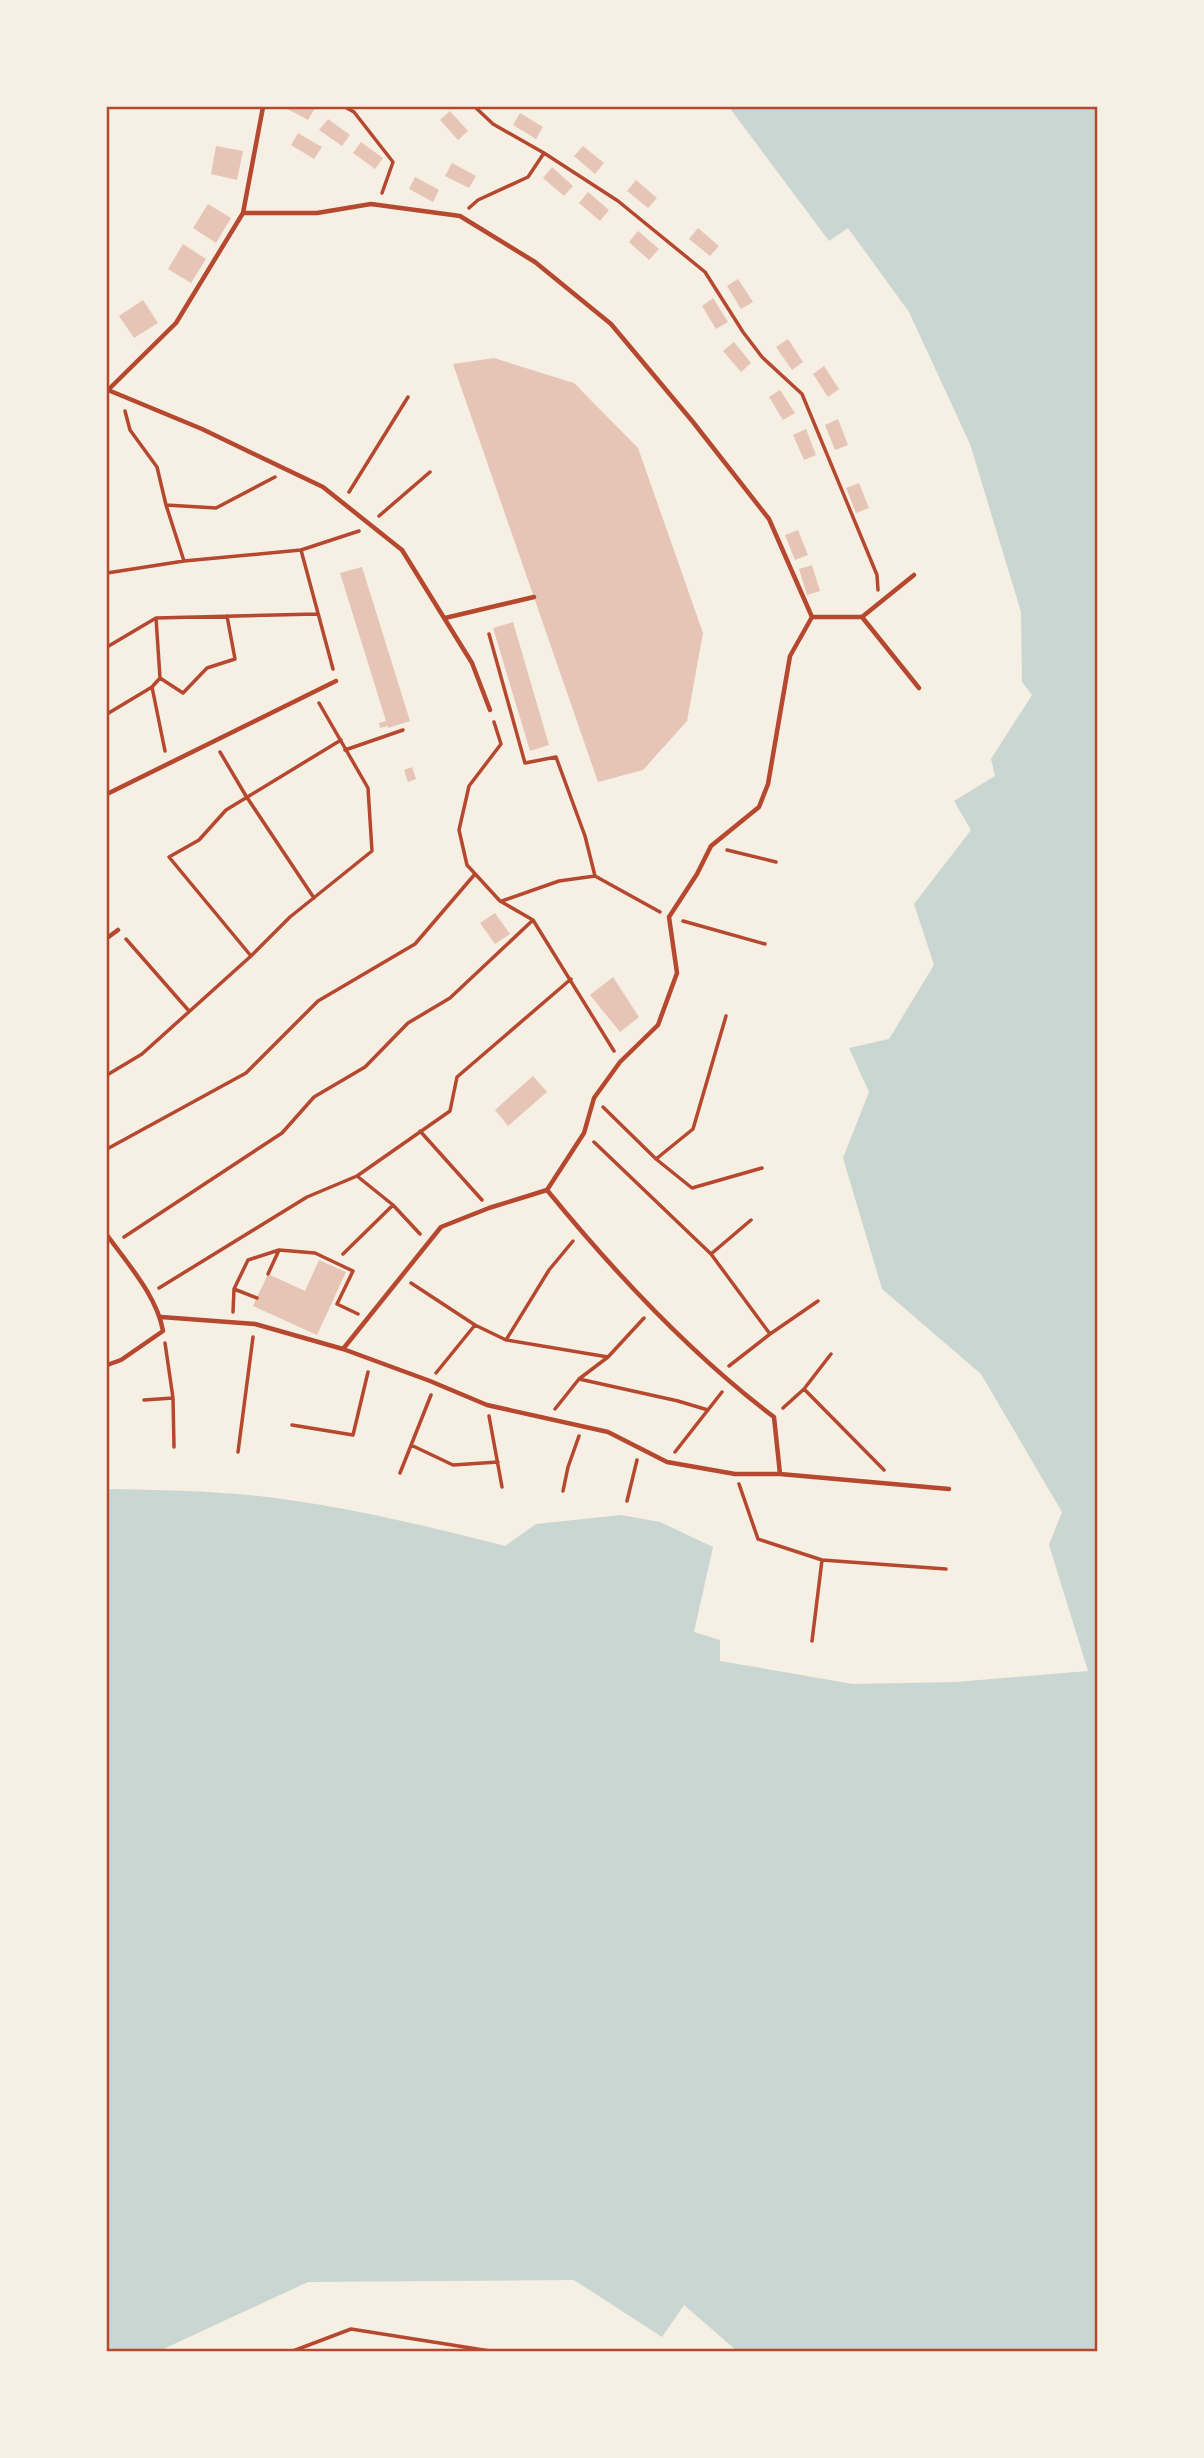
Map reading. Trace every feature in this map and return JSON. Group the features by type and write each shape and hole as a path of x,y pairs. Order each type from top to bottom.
{"lane":[{"path":"263,107 243,212 176,323 107,390 202,429 323,487 402,550 472,663 490,710"},
{"path":"243,212 317,213 372,204 460,216 535,262 611,324 769,519 812,617"},
{"path":"812,617 862,617 914,575"},
{"path":"445,618 534,597"},
{"path":"343,1349 441,1227 489,1208 547,1190 584,1133 594,1098 620,1062 658,1025 677,973 668,917 697,874 711,846 759,807 768,783 790,656 812,617"},
{"path":"862,617 919,688"},
{"path":"107,794 336,681"},
{"path":"107,938 118,930"},
{"path":"547,1190 581,1231 653,1308 729,1383 774,1417 779,1474"},
{"path":"107,1235 149,1295 161,1317 163,1331 121,1360 107,1365"},
{"path":"161,1317 255,1324 343,1349 487,1405 608,1432 667,1462 735,1474 779,1474 949,1489"}],"path":[{"path":"345,107 354,112 393,162 378,205"},
{"path":"475,107 492,124 544,153 618,201 705,272 762,357 802,394 877,575 879,603"},
{"path":"460,216 478,200 528,177 544,153"},
{"path":"120,396 130,430 157,467 184,561"},
{"path":"342,502 408,397"},
{"path":"166,505 216,508 288,470"},
{"path":"107,573 184,561 301,550 371,526 430,472"},
{"path":"301,550 336,681"},
{"path":"107,647 156,618 317,614"},
{"path":"160,678 183,693 207,668 235,660 227,616"},
{"path":"107,713 152,687 160,678 156,618"},
{"path":"489,634 525,763 556,757 595,876"},
{"path":"152,687 167,764"},
{"path":"107,1074 142,1054 251,956 290,917 372,851 368,788 313,692"},
{"path":"490,710 501,744 469,786 459,830 467,865 500,901 533,920 620,1062"},
{"path":"345,750 403,730"},
{"path":"251,956 169,857 199,840 226,810 246,796 341,740"},
{"path":"214,741 246,796 314,898"},
{"path":"711,846 776,862"},
{"path":"107,1149 246,1073 318,1001 415,944 475,874"},
{"path":"500,901 559,881 595,876 668,917 765,944"},
{"path":"113,1244 282,1133 314,1097 365,1067 408,1023 450,998 533,920"},
{"path":"118,930 189,1011"},
{"path":"149,1295 307,1197 358,1176 450,1111 457,1077 571,979"},
{"path":"656,1160 693,1129 726,1016"},
{"path":"594,1098 656,1160 692,1188 762,1168"},
{"path":"421,1131 489,1208"},
{"path":"584,1133 710,1254 771,1334"},
{"path":"358,1176 393,1205 428,1244"},
{"path":"343,1254 393,1205"},
{"path":"710,1254 751,1220"},
{"path":"506,1340 549,1270 581,1231"},
{"path":"268,1274 279,1250"},
{"path":"233,1321 234,1289 248,1260 279,1250 315,1253 354,1271 334,1303 368,1319"},
{"path":"403,1277 474,1325 506,1340 608,1357"},
{"path":"234,1289 257,1298"},
{"path":"719,1373 818,1301"},
{"path":"547,1419 579,1379 608,1357 653,1308"},
{"path":"238,1450 255,1324"},
{"path":"430,1381 474,1325"},
{"path":"163,1331 173,1398 174,1447"},
{"path":"774,1417 804,1389 831,1354"},
{"path":"292,1425 353,1435 372,1360"},
{"path":"579,1379 708,1410"},
{"path":"400,1473 436,1383"},
{"path":"667,1462 729,1383"},
{"path":"804,1389 898,1484"},
{"path":"144,1401 173,1398"},
{"path":"487,1405 502,1487"},
{"path":"563,1492 568,1467 582,1427"},
{"path":"411,1445 453,1465 498,1462"},
{"path":"627,1501 641,1448"},
{"path":"735,1474 758,1539 822,1560 946,1569"},
{"path":"812,1641 822,1560"},
{"path":"293,2351 351,2329 490,2351"}],"shaded area":[{"path":"729,107 1097,107 1097,2351 737,2351 684,2305 662,2337 574,2280 308,2282 159,2351 107,2351 107,1489 221,1493 289,1500 371,1514 505,1546 536,1524 621,1515 660,1522 713,1547 694,1632 720,1640 720,1661 853,1684 956,1682 1088,1671 1049,1545 1062,1512 981,1374 882,1289 843,1158 869,1092 849,1048 889,1039 934,965 914,904 971,830 954,801 995,776 991,759 1032,695 1022,682 1021,612 970,444 909,312 848,228 829,241"}],"building":[{"path":"284,107 313,107 315,108 308,120"},
{"path":"450,111 468,131 458,140 440,120"},
{"path":"520,113 543,127 536,139 513,125"},
{"path":"328,119 350,135 342,146 319,130"},
{"path":"298,133 322,147 314,159 291,145"},
{"path":"361,142 383,158 375,169 353,153"},
{"path":"216,146 243,151 237,180 211,174"},
{"path":"583,146 604,163 595,174 574,156"},
{"path":"452,163 476,176 469,188 445,176"},
{"path":"552,167 573,186 564,196 543,178"},
{"path":"415,177 439,190 433,202 409,189"},
{"path":"636,180 657,198 648,208 627,191"},
{"path":"588,192 609,210 600,221 579,203"},
{"path":"208,204 231,218 216,243 193,228"},
{"path":"698,228 719,246 710,256 689,239"},
{"path":"638,231 659,249 649,260 629,242"},
{"path":"183,244 206,259 191,283 168,269"},
{"path":"738,279 753,302 741,309 727,286"},
{"path":"713,298 728,322 716,329 702,306"},
{"path":"143,300 158,323 134,338 119,316"},
{"path":"788,339 803,362 792,370 776,347"},
{"path":"734,342 751,363 741,372 723,351"},
{"path":"494,358 574,383 638,448 703,633 687,721 643,770 598,782 453,364"},
{"path":"824,366 839,389 828,397 813,374"},
{"path":"780,390 795,413 783,420 769,397"},
{"path":"838,419 848,445 835,450 825,425"},
{"path":"806,429 816,455 804,460 793,435"},
{"path":"859,483 869,508 856,513 846,488"},
{"path":"798,530 808,555 795,560 785,535"},
{"path":"812,565 820,591 807,595 799,569"},
{"path":"362,567 410,721 388,728 380,728 379,723 386,721 340,573"},
{"path":"513,622 549,745 530,751 493,628"},
{"path":"412,767 416,779 408,782 404,770"},
{"path":"495,913 510,934 495,944 480,923"},
{"path":"613,977 639,1017 620,1032 590,995"},
{"path":"533,1076 547,1092 508,1126 495,1110"},
{"path":"319,1260 346,1272 317,1335 253,1306 268,1274 305,1291"}]}
